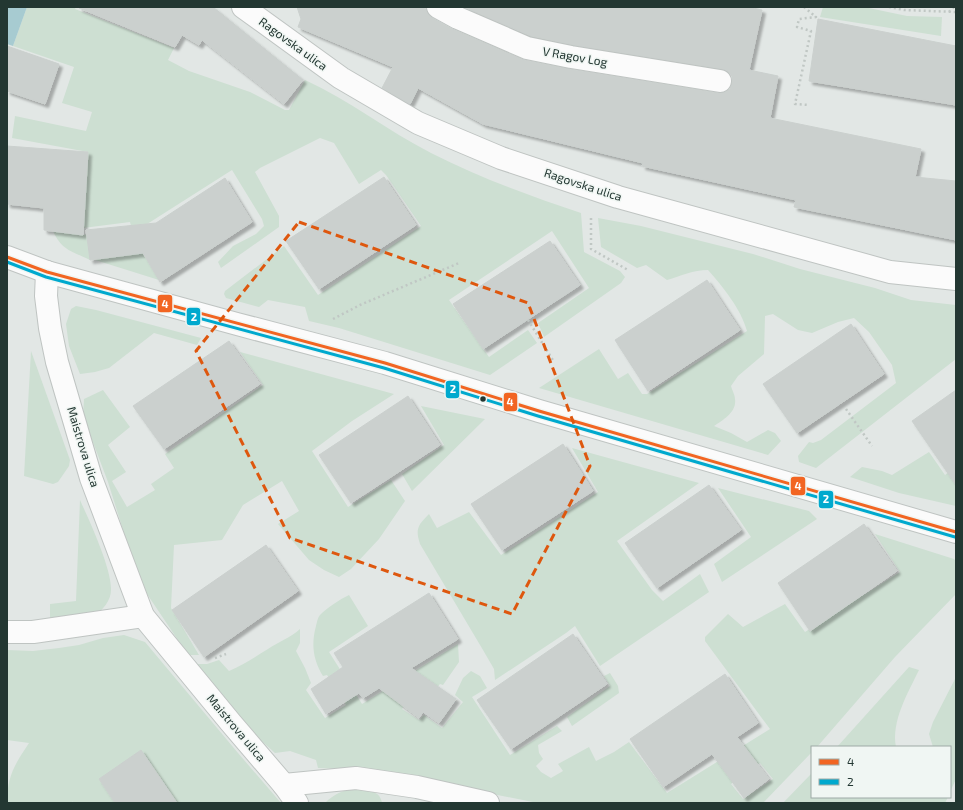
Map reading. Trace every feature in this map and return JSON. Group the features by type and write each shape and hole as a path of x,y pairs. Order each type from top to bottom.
{"street":[{"name":"Ragovska ulica","path":"243,7 341,78 418,123 501,158 618,197 890,272 956,279"},
{"name":"V Ragov Log","path":"438,7 458,18 527,48 571,57 720,81"},
{"path":"7,258 47,272 385,363 539,411 956,532"},
{"name":"Maistrova ulica","path":"47,272 46,296 50,328 57,362 91,478 143,616 230,723 284,784 297,803"},
{"path":"7,632 33,632 143,616"},
{"path":"284,784 356,778 417,787 488,803"}],"path":[{"path":"804,7 816,18 799,19 797,27 811,31 795,104 809,105"},
{"path":"890,7 904,10 948,13 956,12"},
{"path":"948,13 954,7"},
{"path":"591,218 591,249 628,270"},
{"path":"314,344 326,322 360,305 460,263"},
{"path":"528,320 554,362"},
{"path":"846,409 872,446"}],"highlighted area":[{"path":"299,222 528,303 590,466 512,614 290,538 196,351"}],"green space":[{"path":"27,7 76,7 75,9 174,48 168,60 189,71 250,92 285,110 289,110 305,80 337,97 399,135 449,162 505,186 581,213 584,252 620,271 625,277 621,283 544,337 538,323 589,288 552,231 449,300 489,357 528,330 537,343 490,375 339,328 309,321 305,307 268,300 259,307 226,298 224,294 225,291 284,246 318,295 421,226 381,170 359,184 334,143 320,138 260,168 255,172 279,216 279,227 221,268 218,262 233,246 256,234 264,226 262,219 232,170 133,233 130,222 83,228 88,152 12,138 15,116 86,131 92,112 62,103 74,67 13,46"},
{"path":"823,7 864,7 907,16 942,17 941,36 820,17"},
{"path":"598,218 641,226 753,254 800,269 875,288 911,300 956,305 956,359 816,468 799,462 798,456 809,442 813,443 821,440 896,383 892,365 869,332 854,318 838,322 812,333 798,330 773,314 765,316 764,354 738,376 731,386 735,397 734,408 729,415 714,426 747,442 768,430 775,433 781,441 768,455 539,388 599,349 618,379 628,373 642,394 647,394 747,331 736,307 708,270 692,272 667,280 646,265 637,268 601,247"},
{"path":"53,231 87,235 90,260 64,247 56,238"},
{"path":"133,237 159,280 92,259 133,254"},
{"path":"76,306 201,338 197,345 154,333 109,368 80,374 69,346 66,324 71,309"},
{"path":"31,351 70,460 69,466 58,482 53,484 24,476"},
{"path":"240,352 394,394 352,421 312,451 348,507 391,480 405,501 379,539 351,569 339,577 324,570 309,560 278,524 299,511 282,481 243,505 222,540 174,545 171,608 199,655 188,655 147,594 83,416 84,399 103,390 130,427 108,445 126,472 112,481 127,507 155,490 151,484 174,468 165,454 263,385"},
{"path":"421,406 485,419 412,491 402,474 444,445"},
{"path":"572,448 699,483 617,541 652,590 663,601 700,574 709,592 600,666 575,626 495,680 494,669 420,544 418,528 429,514 437,528 469,512 501,555 598,492"},
{"path":"929,452 945,475 956,467 956,506 899,493 850,477 862,467 882,471 892,475"},
{"path":"718,488 809,511 817,519 722,582 714,564 751,537"},
{"path":"80,500 108,570 111,594 106,604 95,615 80,620 50,625 50,604 76,601"},
{"path":"875,534 954,559 956,561 956,594 895,657 818,746 811,746 811,753 763,803 538,803 428,781 344,769 318,768 316,760 290,751 275,753 255,735 195,664 207,664 219,660 229,671 249,661 300,629 300,643 296,651 311,683 306,690 325,718 346,705 327,675 323,676 317,664 313,646 314,633 320,615 326,609 349,595 368,626 329,652 362,704 458,644 459,662 443,685 440,684 435,690 422,678 402,709 419,720 424,715 442,728 463,702 455,695 463,678 471,671 480,676 487,688 472,697 510,755 557,726 562,731 538,745 539,753 543,759 536,766 541,772 551,778 563,771 558,764 589,747 596,761 629,742 667,793 770,729 705,641 705,637 728,614 743,627 785,604 805,632 900,572","holes":["760,763 773,779 743,799 731,784"]},
{"path":"124,635 145,642 281,803 177,803 141,751 99,779 115,803 73,803 72,801 72,803 7,803 10,778 20,757 29,743 7,740 7,650 33,651 59,648"},
{"path":"909,667 919,670 898,717 895,737 896,746 838,746"},
{"path":"610,673 618,686 619,693 572,726 567,717 610,686 604,676"},
{"path":"956,677 956,779 951,790 951,746 933,746 929,734 933,722"},
{"path":"811,774 811,798 948,798 945,803 783,803"},
{"path":"354,789 367,790 375,793 381,798 382,803 325,803 339,793"}],"water":[{"path":"7,7 27,7 13,46 7,44"}],"building":[{"path":"79,7 213,7 303,80 284,104 202,40 199,45 182,35 175,47"},
{"path":"297,7 422,7 426,9 432,18 452,29 524,60 569,69 718,93 725,92 730,89 732,76 728,71 573,45 531,36 466,8 749,7 762,10 749,70 778,76 770,118 921,149 915,177 956,181 956,240 794,207 796,200 642,166 643,163 483,124 418,88 410,104 382,88 393,67 298,27 301,19"},
{"path":"818,19 956,46 956,105 809,81"},
{"path":"7,46 59,64 45,104 7,91"},
{"path":"7,146 88,152 83,235 44,230 44,208 7,204"},
{"path":"384,177 416,225 319,289 286,241"},
{"path":"225,178 252,222 160,282 143,253 90,260 86,230 156,223"},
{"path":"550,241 580,285 483,349 453,304"},
{"path":"707,280 740,330 648,391 615,340"},
{"path":"851,324 884,374 797,433 763,384"},
{"path":"229,341 260,384 164,449 133,406"},
{"path":"956,390 956,485 912,421"},
{"path":"408,396 440,445 351,503 319,455"},
{"path":"563,444 593,491 502,550 471,504"},
{"path":"709,485 741,530 657,588 625,543"},
{"path":"864,524 897,571 810,631 778,583"},
{"path":"266,545 298,591 204,657 172,610"},
{"path":"429,593 458,639 411,668 456,699 439,723 423,712 419,718 379,688 363,698 359,693 326,714 311,689 343,667 334,653"},
{"path":"573,634 607,684 511,749 477,700"},
{"path":"725,674 758,723 737,737 769,779 744,798 712,754 663,787 630,739"},
{"path":"141,750 177,803 115,803 99,779"}],"transit line":[{"name":"4","path":"7,257 47,272 385,363 539,411 956,532"},
{"name":"2","path":"7,262 46,277 384,368 538,416 955,537"}]}
